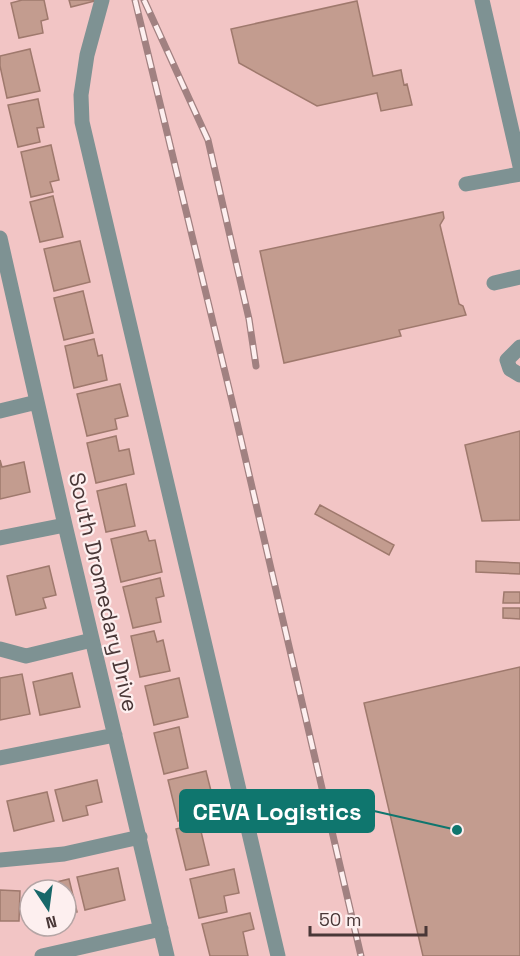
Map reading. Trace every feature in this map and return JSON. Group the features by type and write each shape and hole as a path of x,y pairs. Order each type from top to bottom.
{"street":[{"path":"102,0 87,55 81,95 82,122 278,956"},
{"path":"482,0 520,165"},
{"path":"466,184 520,174"},
{"name":"South Dromedary Drive","path":"0,237 5,277 37,402 167,956"},
{"path":"494,283 520,277"},
{"path":"520,347 507,360 510,369 520,375"},
{"path":"0,411 37,402"},
{"path":"0,538 65,525"},
{"path":"0,649 26,656 92,640"},
{"path":"0,758 115,735"},
{"path":"0,860 64,854 140,837"},
{"path":"42,956 161,929"}],"building":[{"path":"22,0 44,0 48,19 41,21 43,33 19,38 11,3"},
{"path":"69,0 95,0 95,1 71,7"},
{"path":"357,1 373,76 401,70 412,105 381,111 377,93 317,106 239,63 231,29"},
{"path":"30,49 40,91 7,98 0,56"},
{"path":"38,99 44,127 37,128 40,142 18,147 8,105"},
{"path":"51,145 59,180 50,182 53,192 31,197 21,152"},
{"path":"53,196 63,237 40,242 30,202"},
{"path":"443,212 444,218 440,225 459,304 463,306 466,315 399,330 401,336 284,363 260,251"},
{"path":"80,241 90,282 54,291 44,249"},
{"path":"83,291 93,333 64,340 54,298"},
{"path":"94,339 98,356 102,355 107,380 74,388 65,346"},
{"path":"120,384 128,416 115,419 117,429 87,436 77,394"},
{"path":"520,431 520,520 482,521 465,445"},
{"path":"116,436 119,451 129,449 134,474 96,483 87,443"},
{"path":"0,460 2,467 24,462 30,492 0,499"},
{"path":"126,484 135,526 106,532 97,491"},
{"path":"320,505 394,545 389,555 315,514"},
{"path":"146,531 149,541 155,540 162,572 121,582 111,539"},
{"path":"476,561 520,563 520,574 476,572"},
{"path":"49,566 56,595 43,598 46,608 16,615 7,576"},
{"path":"160,578 164,596 156,598 161,622 133,628 123,587"},
{"path":"504,592 520,592 520,603 503,603"},
{"path":"503,608 520,608 520,619 503,618"},
{"path":"154,631 157,642 163,640 170,671 140,677 131,636"},
{"path":"520,667 520,956 423,956 364,703"},
{"path":"72,673 80,707 40,715 33,682"},
{"path":"22,674 30,714 0,720 0,678"},
{"path":"179,678 188,717 154,725 145,686"},
{"path":"179,727 188,768 164,774 154,733"},
{"path":"206,771 212,795 203,797 207,814 178,821 168,780"},
{"path":"97,780 102,802 86,806 88,815 63,821 55,790"},
{"path":"47,792 54,821 14,831 7,801"},
{"path":"199,823 209,865 186,870 176,829"},
{"path":"118,868 125,900 85,910 77,877"},
{"path":"234,869 239,893 224,896 227,912 199,918 190,879"},
{"path":"0,890 18,891 18,921 0,921"},
{"path":"250,913 254,929 243,932 248,956 210,956 202,924"}],"railway":[{"path":"135,0 232,401 361,956"},
{"path":"144,0 208,140 249,319 256,366"}],"place":[{"name":"CEVA Logistics","path":"457,830"}]}
